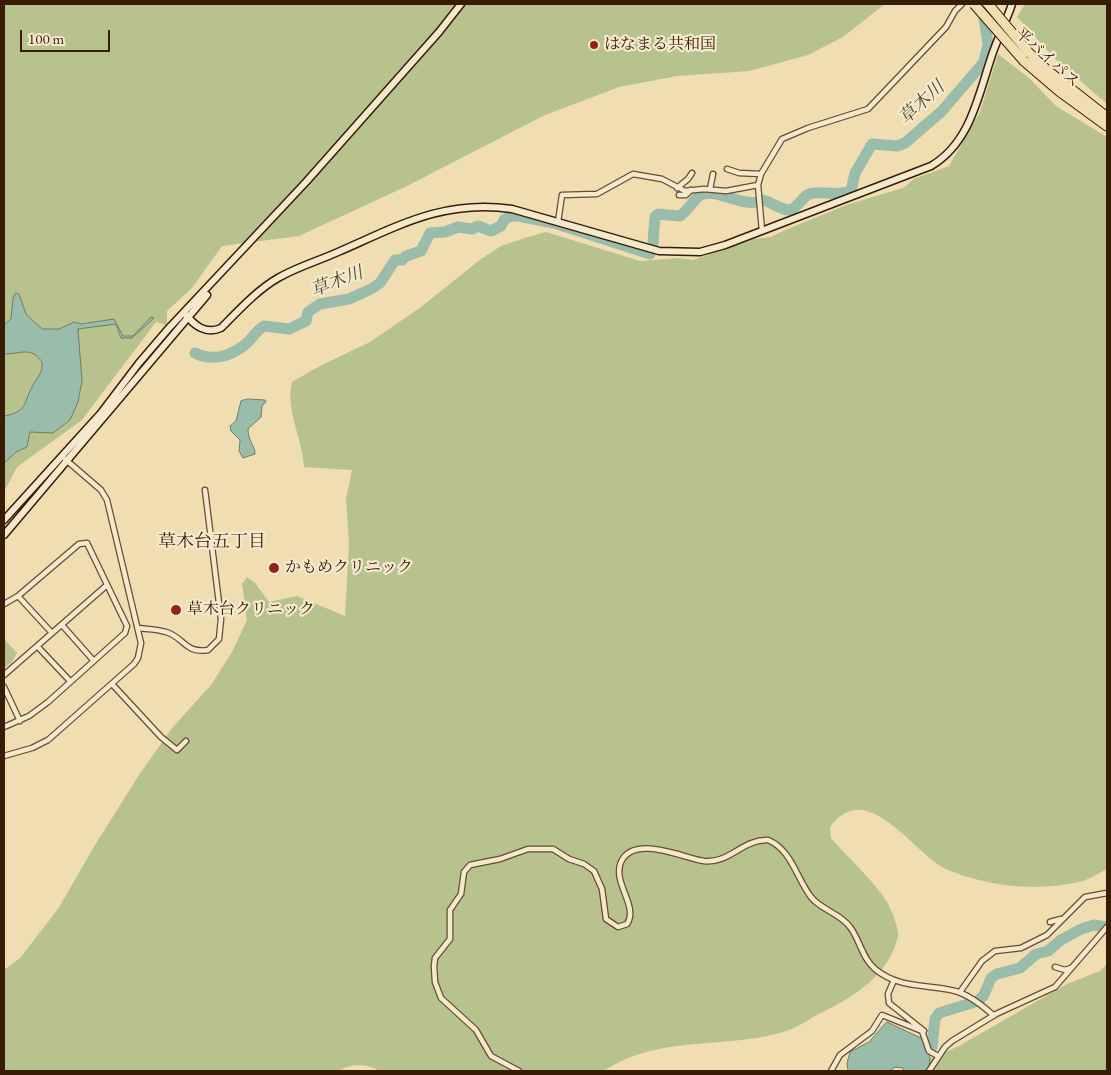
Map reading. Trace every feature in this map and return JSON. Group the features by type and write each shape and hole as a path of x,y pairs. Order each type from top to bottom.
{"highway":[{"name":"平バイパス","path":"974,4 1059,91 1107,126"},
{"name":"平バイパス","path":"988,4 1027,58 1047,70 1107,117"}],"street":[{"path":"4,535 64,458 186,316 389,89 461,4"},
{"path":"762,231 758,185 761,174 782,139 808,128 868,109 946,26 954,11 962,4"},
{"path":"186,316 204,330 221,328 277,278 398,225 438,212 493,207 558,222 629,243 677,253 709,251 762,231 931,166 944,158 956,145 975,110 996,43 1012,4"},
{"path":"727,169 739,173 761,174"},
{"path":"677,188 692,173"},
{"path":"558,222 562,195 597,194 633,174 662,179 682,191 710,189 726,191 758,185"},
{"path":"710,189 713,174"},
{"path":"679,195 686,195 691,190"},
{"path":"4,520 64,458"},
{"path":"4,756 32,748 48,740 112,684 138,658 141,643 107,500 101,490 64,458"},
{"path":"138,628 166,632 178,638 186,647 197,651 208,650 219,639 221,619 205,490"},
{"path":"4,604 18,596 79,544 86,543 127,626 125,633 48,702 20,721 4,727"},
{"path":"4,675 107,585"},
{"path":"18,596 52,634"},
{"path":"62,625 93,660"},
{"path":"38,647 70,681"},
{"path":"112,684 161,737 177,750 186,741"},
{"path":"4,687 20,721"},
{"path":"519,1071 491,1056 476,1030 444,1001 435,982 434,966 437,955 450,938 450,910 461,894 466,869 470,865 500,859 528,850 550,848 590,868 598,878 602,889 606,919 618,927 627,924 630,920 630,910 619,875 621,862 631,853 655,849 710,861 726,858 751,842 768,840 778,846 792,864 812,899 849,926 869,963 885,977 916,986 960,992 994,1015"},
{"path":"960,992 982,961 994,951 1021,948 1049,933 1085,897 1107,893"},
{"path":"1050,922 1061,920"},
{"path":"928,1071 947,1045 994,1015 1047,992 1072,968 1107,927"},
{"path":"1055,967 1064,970 1072,968"},
{"path":"894,980 888,1002 921,1028 924,1032 929,1051 938,1056"},
{"path":"831,1071 840,1055 872,1031 882,1015 924,1032"}],"green space":[{"path":"4,4 885,4 843,37 808,55 749,71 677,76 619,87 545,115 407,186 299,236 222,246 192,288 167,311 167,325 156,322 82,420 17,467 4,492"},
{"path":"1025,4 1107,4 1107,104 1056,60 1017,17"},
{"path":"998,54 1029,78 1056,106 1107,137 1107,869 1083,881 1066,884 1032,887 997,884 948,870 935,862 891,824 875,814 860,810 845,813 830,827 831,838 880,891 890,908 898,930 893,951 886,964 876,976 853,995 790,1030 763,1037 693,1044 647,1052 625,1059 604,1071 379,1071 360,1065 344,1068 340,1071 4,1071 4,970 20,958 58,909 139,775 172,728 211,685 232,652 247,620 242,584 247,577 255,583 269,602 297,596 345,616 349,544 346,499 352,470 304,467 292,414 290,393 292,382 370,342 421,307 481,259 501,246 528,237 546,232 640,261 679,258 693,260 754,239 771,237 849,204 903,188 914,179 949,166 980,112"},
{"path":"4,639 17,653 11,663 4,668"},
{"path":"1107,964 1107,1071 902,1071 959,1046 1067,984 1100,971"}],"shaded area":[{"path":"16,293 19,294 26,314 42,329 59,329 74,322 81,324 114,319 123,336 133,336 151,317 154,318 132,338 121,338 116,324 78,329 82,381 78,402 70,420 53,433 30,432 27,447 16,452 4,463 4,416 21,410 41,373 42,366 42,362 38,357 29,352 4,354 4,325 11,319 13,299"},
{"path":"248,399 265,400 266,402 262,406 261,417 248,429 255,454 243,458 239,451 240,440 231,431 230,426 236,421 241,401"},
{"path":"887,1022 925,1040 930,1057 929,1068 924,1071 904,1071 903,1068 895,1067 890,1071 848,1071 847,1063 850,1052 869,1042"}],"waterway":[{"name":"草木川","path":"763,200 788,210 794,208 809,194 845,193 851,191 855,173 872,144 897,146 905,143 942,111 984,62 988,44 982,4"},
{"name":"草木川","path":"653,243 655,217 658,214 680,216 699,196 711,193 742,201 757,202"},
{"name":"草木川","path":"195,353 209,357 229,354 241,348 264,326 289,329 306,321 308,312 320,304 349,299 371,289 380,283 395,260 402,260 406,256 421,251 430,233 445,232 458,227 472,229 478,226 491,231 501,226 504,220 511,216 518,216 554,223 650,254"},
{"path":"919,1056 932,1047 935,1019 939,1013 978,1001 984,995 991,978 997,974 1020,968 1036,954 1048,951 1061,940 1081,929 1094,925 1107,927"}],"place":[{"name":"はなまる共和国","path":"594,45"},
{"name":"かもめクリニック","path":"274,568"},
{"name":"草木台クリニック","path":"176,610"}],"district":[{"name":"草木台五丁目","path":"212,542"}]}
